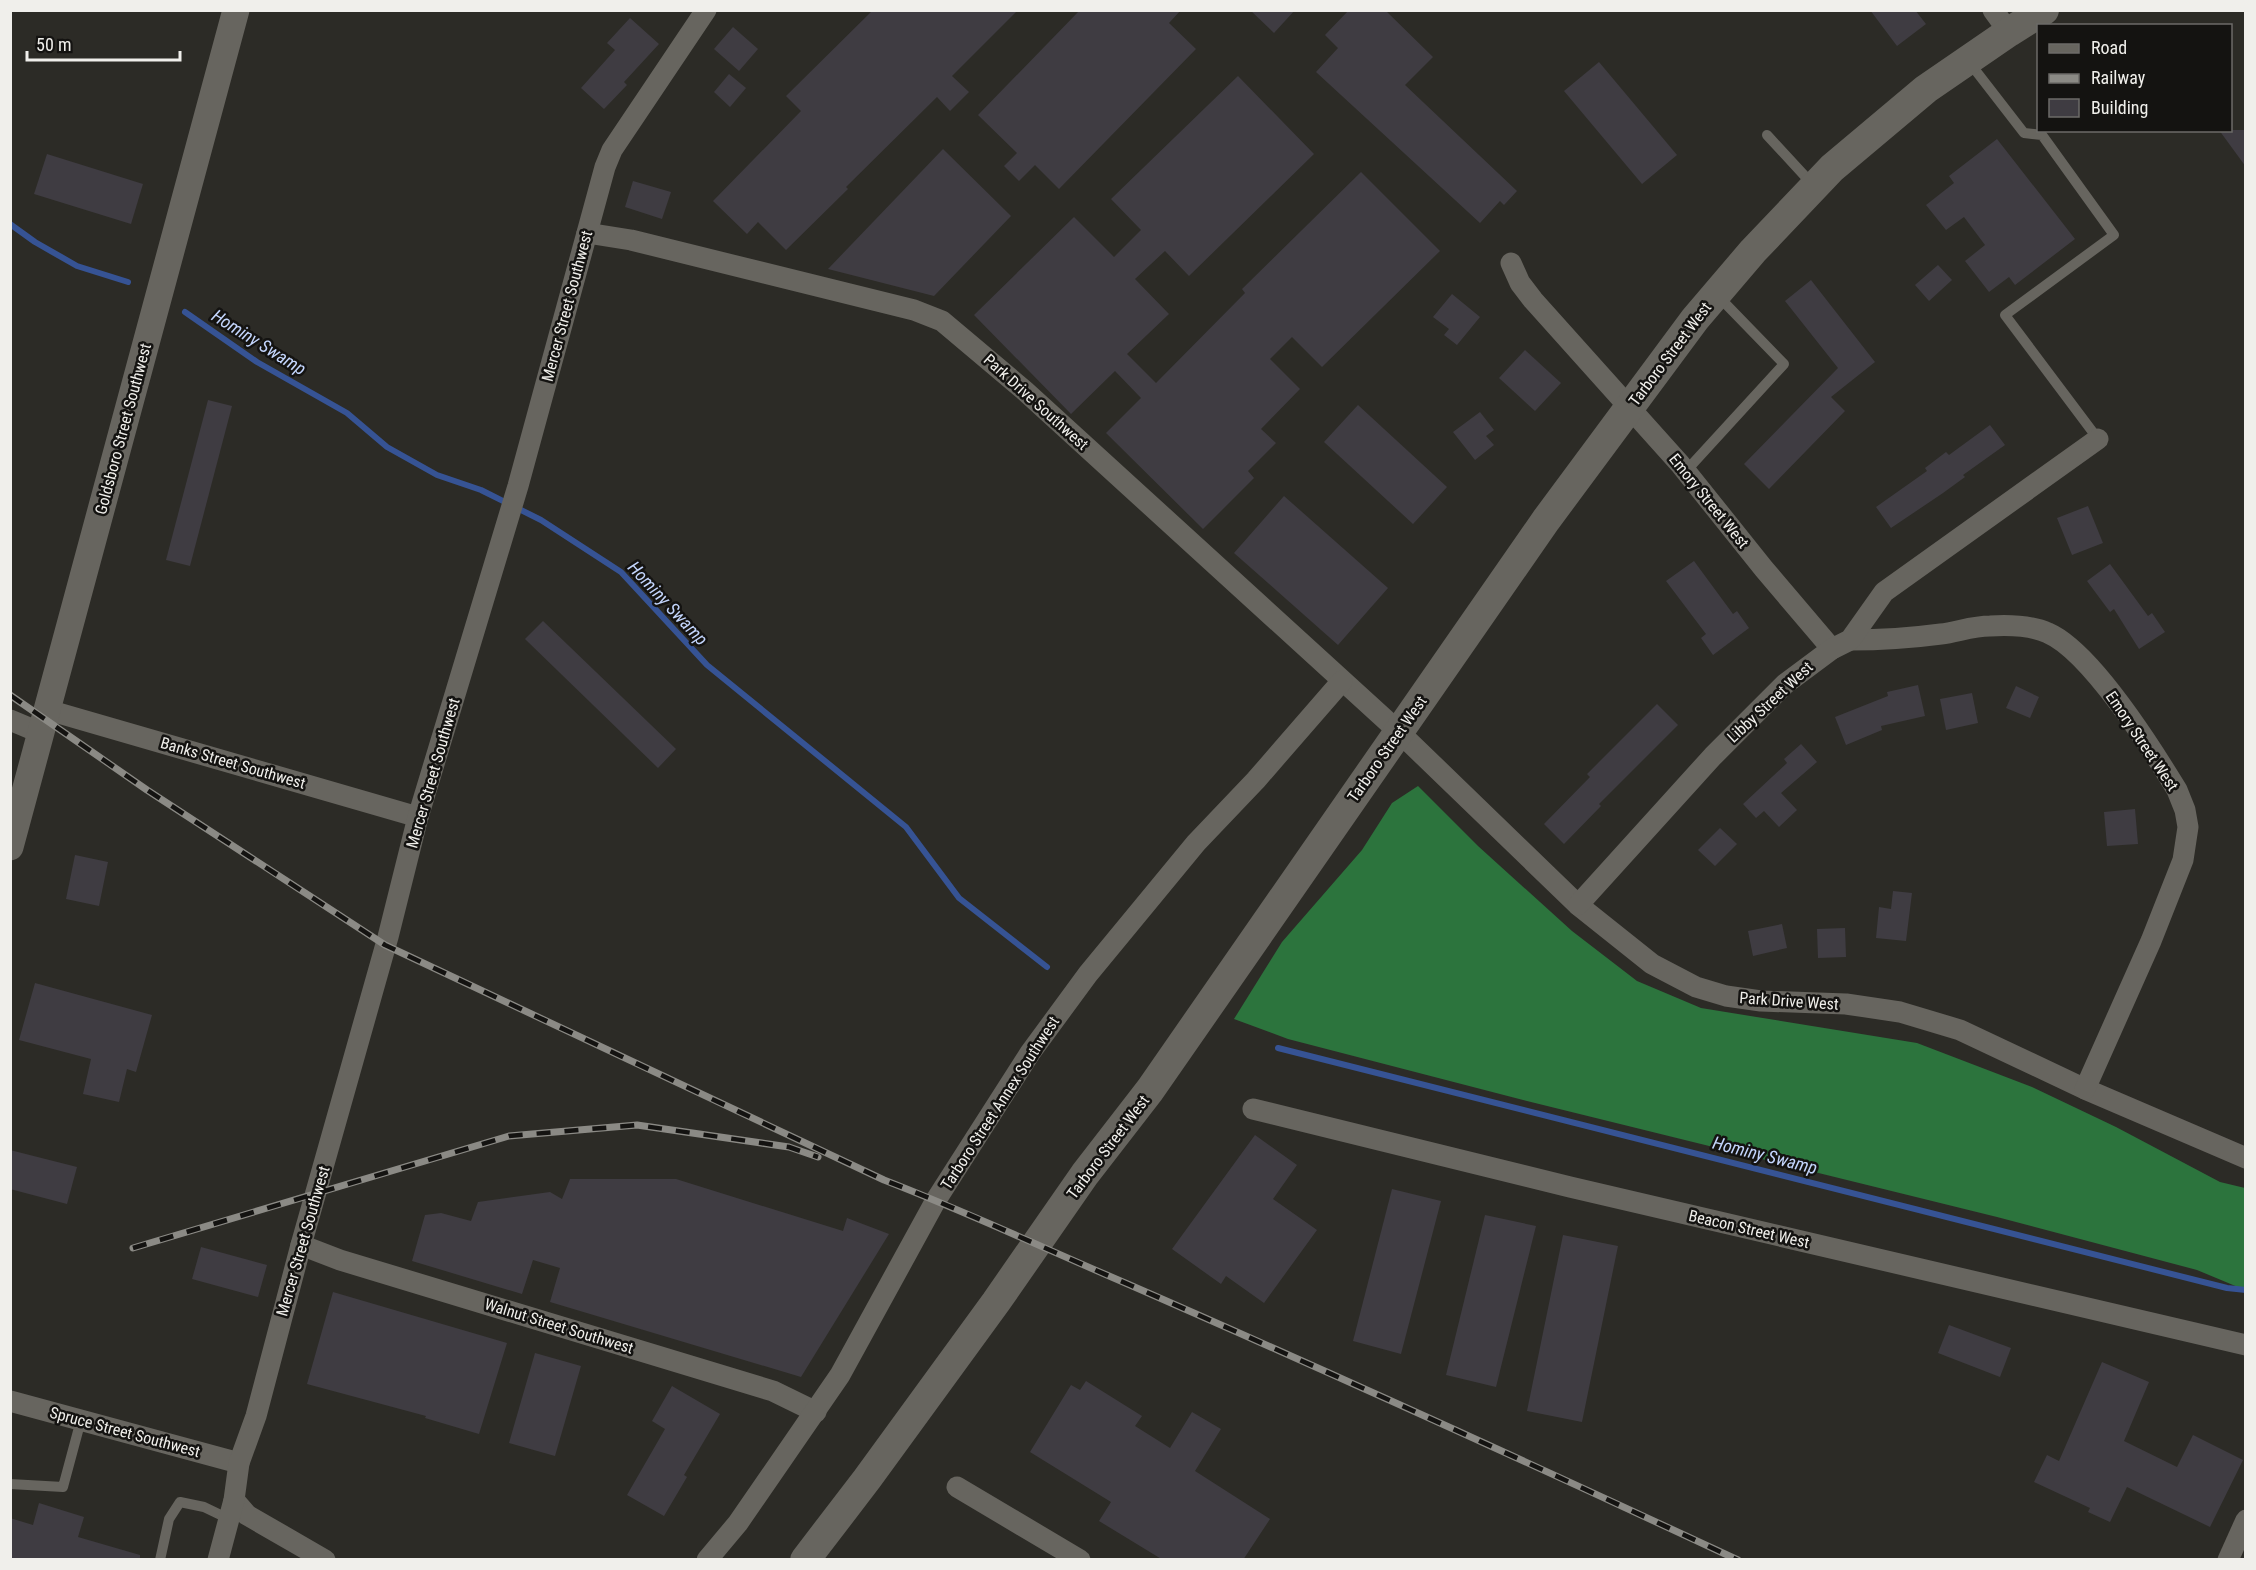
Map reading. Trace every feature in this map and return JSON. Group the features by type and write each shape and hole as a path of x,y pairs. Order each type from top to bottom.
{"main road":[{"name":"Tarboro Street West","path":"805,1560 996,1302 1085,1174 1156,1082 1546,520 1695,319 1752,251 1832,168 1926,90 1968,60 2001,21 2044,10"}],"street":[{"name":"Goldsboro Street Southwest","path":"10,847 236,10"},
{"name":"Mercer Street Southwest","path":"218,1560 231,1510 239,1463 256,1416 301,1245 388,937 418,817 518,486 605,166 612,150 706,10"},
{"name":"Park Drive Southwest","path":"587,232 630,240 903,307 942,321 1033,399 1399,732"},
{"name":"Emory Street West","path":"1510,263 1520,283 1533,300 1841,644 2009,625 2047,632 2067,645 2103,682 2177,790 2185,810 2188,827 2183,860 2151,941 2085,1089"},
{"name":"Libby Street West","path":"1578,905 1713,756 1785,684 1841,644 1884,592 2098,439"},
{"name":"Tarboro Street Annex Southwest","path":"707,1560 738,1523 840,1375 936,1200 1030,1053 1088,974 1196,843 1256,780 1342,681"},
{"name":"Banks Street Southwest","path":"10,720 44,721 418,817"},
{"name":"Park Drive West","path":"1399,732 1578,905 1652,964 1696,987 1726,996 1761,1001 1846,1004 1919,1016 1960,1030 2085,1089 2246,1158"},
{"name":"Beacon Street West","path":"1253,1109 1570,1187 2246,1345"},
{"name":"Walnut Street Southwest","path":"301,1245 340,1260 773,1390 816,1412"},
{"name":"Spruce Street Southwest","path":"10,1401 239,1463"},
{"path":"957,1486 1080,1560"},
{"path":"231,1510 247,1515 325,1560"},
{"path":"2228,1560 2246,1520"}],"lane":[{"path":"1968,60 2024,133 2042,135 2114,235 2005,315 2098,439"},
{"path":"1767,135 1814,186"},
{"path":"1686,471 1784,364 1716,294"},
{"path":"10,1484 63,1487 81,1420"},
{"path":"160,1560 169,1519 180,1502 231,1510"}],"green space":[{"path":"1418,786 1478,846 1572,931 1637,981 1701,1008 1917,1043 2032,1087 2116,1127 2220,1182 2245,1188 2245,1290 2197,1270 1997,1217 1531,1102 1288,1039 1234,1019 1282,942 1362,850 1392,803"}],"building":[{"path":"873,10 1018,10 952,76 969,92 950,111 937,97 786,250 758,222 747,234 713,201 801,111 786,96"},
{"path":"1080,10 1181,10 1169,23 1196,49 1059,189 1035,165 1019,181 1004,166 1017,153 978,115"},
{"path":"1250,10 1295,10 1274,33"},
{"path":"1349,10 1385,10 1433,57 1405,85 1517,191 1504,205 1500,201 1480,223 1316,72 1338,48 1325,35"},
{"path":"1870,10 1915,10 1926,24 1897,46"},
{"path":"630,18 659,44 624,82 627,85 604,109 581,88 615,50 607,43"},
{"path":"733,27 758,49 739,71 714,49"},
{"path":"1599,62 1677,155 1642,184 1564,91"},
{"path":"729,74 746,88 730,107 714,92"},
{"path":"1238,76 1314,154 1189,276 1165,251 1135,279 1169,314 1127,354 1156,383 1245,293 1242,289 1361,172 1440,251 1322,367 1292,337 1270,359 1300,389 1261,429 1276,443 1248,471 1254,478 1203,529 1106,433 1141,398 1115,371 1071,414 974,315 1074,217 1114,257 1141,230 1111,199"},
{"path":"2246,130 2246,167 2220,132"},
{"path":"1997,139 2075,239 2015,285 2009,277 1989,292 1965,261 1985,245 1964,217 1946,230 1926,205 1954,183 1949,176"},
{"path":"943,149 1011,216 934,296 828,269"},
{"path":"47,154 143,184 131,224 34,194"},
{"path":"633,181 671,192 662,219 625,207"},
{"path":"1938,265 1952,280 1929,301 1915,285"},
{"path":"1811,280 1875,362 1831,397 1845,411 1769,489 1744,464 1838,368 1785,301"},
{"path":"1452,294 1480,317 1457,345 1444,335 1449,329 1433,317"},
{"path":"1525,350 1561,383 1535,411 1499,378"},
{"path":"208,400 232,406 190,566 166,560"},
{"path":"1358,405 1447,487 1413,524 1324,442"},
{"path":"1480,412 1494,430 1486,436 1494,445 1475,460 1453,432"},
{"path":"1990,425 2005,445 1963,475 1965,477 1891,528 1876,507 1927,471 1925,468 1946,452 1949,455"},
{"path":"1284,496 1388,588 1338,645 1234,553"},
{"path":"2088,506 2103,543 2072,555 2057,518"},
{"path":"1694,561 1733,614 1737,611 1749,628 1713,655 1701,638 1706,634 1666,581"},
{"path":"2110,564 2148,616 2152,613 2165,632 2139,649 2114,609 2110,612 2087,581"},
{"path":"543,621 676,749 658,768 525,639"},
{"path":"1918,685 1925,716 1881,726 1882,730 1846,745 1835,717 1888,696 1887,692"},
{"path":"2016,686 2039,697 2030,718 2006,708"},
{"path":"1972,693 1978,723 1946,730 1940,699"},
{"path":"1657,704 1678,725 1599,804 1601,806 1564,844 1544,824 1590,777 1587,774"},
{"path":"1801,744 1817,762 1781,793 1797,810 1779,827 1764,811 1756,818 1743,804 1787,763 1784,759"},
{"path":"2135,809 2138,844 2107,846 2104,812"},
{"path":"1720,828 1737,844 1715,866 1698,850"},
{"path":"75,855 108,862 99,906 66,899"},
{"path":"1893,891 1912,893 1906,941 1876,938 1879,907 1891,909"},
{"path":"1782,924 1787,948 1753,956 1748,931"},
{"path":"1845,928 1846,957 1818,958 1817,929"},
{"path":"35,983 152,1015 136,1072 127,1069 119,1102 83,1094 91,1059 19,1040"},
{"path":"1255,1135 1297,1165 1273,1199 1317,1230 1264,1303 1226,1276 1221,1284 1172,1249"},
{"path":"10,1150 77,1167 67,1204 10,1189"},
{"path":"570,1179 676,1179 843,1231 847,1218 889,1234 801,1377 550,1302 560,1268 533,1260 522,1294 412,1261 425,1215 441,1213 471,1221 478,1202 550,1192 562,1199"},
{"path":"1392,1189 1441,1201 1401,1354 1353,1341"},
{"path":"1485,1215 1536,1226 1496,1387 1446,1375"},
{"path":"1563,1235 1618,1246 1582,1422 1527,1411"},
{"path":"201,1247 267,1265 258,1297 192,1279"},
{"path":"333,1292 507,1343 479,1434 425,1418 426,1416 307,1384"},
{"path":"1949,1325 2011,1348 2000,1377 1938,1353"},
{"path":"535,1353 581,1366 555,1456 509,1443"},
{"path":"2102,1362 2149,1382 2124,1441 2177,1467 2193,1435 2243,1460 2210,1527 2127,1487 2110,1522 2088,1512 2090,1508 2034,1482 2047,1455 2059,1461"},
{"path":"1086,1381 1142,1416 1135,1426 1170,1448 1192,1412 1221,1429 1195,1471 1270,1519 1243,1560 1163,1560 1099,1521 1111,1502 1030,1452 1071,1385 1080,1390"},
{"path":"672,1386 720,1414 684,1475 687,1477 664,1516 627,1495 665,1429 652,1421"},
{"path":"39,1503 84,1517 78,1537 140,1555 140,1560 10,1560 10,1518 33,1525"}],"waterway":[{"name":"Hominy Swamp","path":"10,224 35,242 77,266 128,282"},
{"name":"Hominy Swamp","path":"185,312 257,362 347,413 387,447 437,475 481,490 541,520 621,572 707,665 906,827 959,898 1047,967"},
{"name":"Hominy Swamp","path":"1278,1048 2227,1288 2246,1290"}],"railway":[{"path":"10,695 147,790 385,945 884,1180 977,1218 1283,1352 1738,1560"},
{"path":"133,1248 509,1136 637,1125 789,1147 818,1157"}]}
